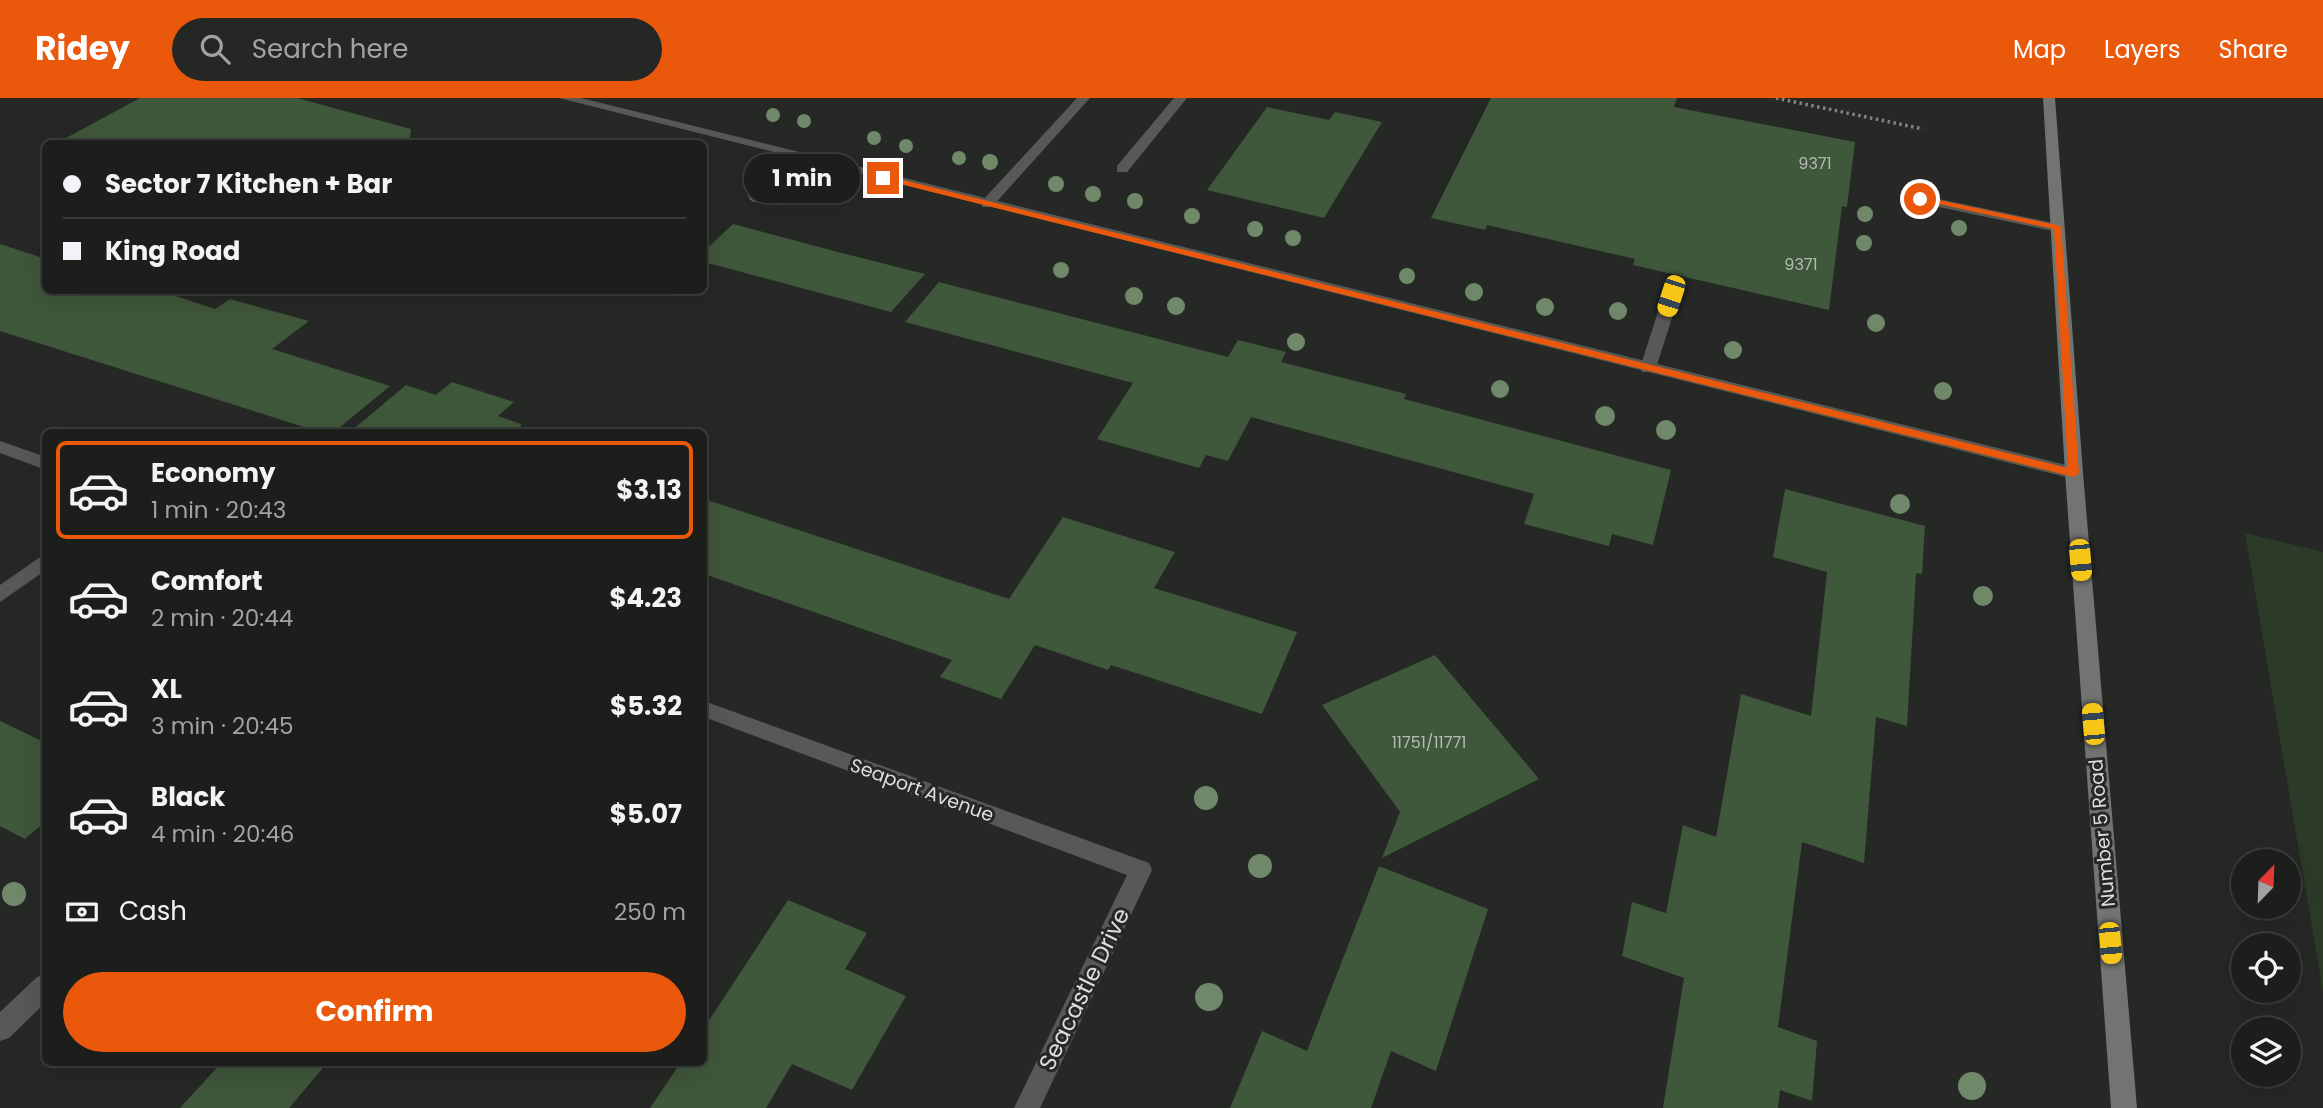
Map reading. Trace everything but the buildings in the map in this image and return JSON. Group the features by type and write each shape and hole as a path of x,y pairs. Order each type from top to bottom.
{"main road":[{"name":"Number 5 Road","path":"2049,98 2074,473 2124,1108"}],"street":[{"path":"565,98 2074,473"},
{"path":"987,204 1084,98"},
{"path":"1122,169 1181,98"},
{"path":"1920,199 2058,228"},
{"path":"1648,368 1671,296"},
{"path":"0,447 42,463"},
{"path":"0,595 42,564"},
{"name":"Seaport Avenue","path":"707,710 1141,870"},
{"name":"Seacastle Drive","path":"1027,1108 1141,870"},
{"path":"0,1029 42,989"}],"path":[{"path":"1776,98 1923,129"}],"green space":[{"path":"2245,533 2323,552 2323,992 2301,849 2299,849"}],"route":[{"path":"883,178 2074,473 2058,228 1920,199"}]}
